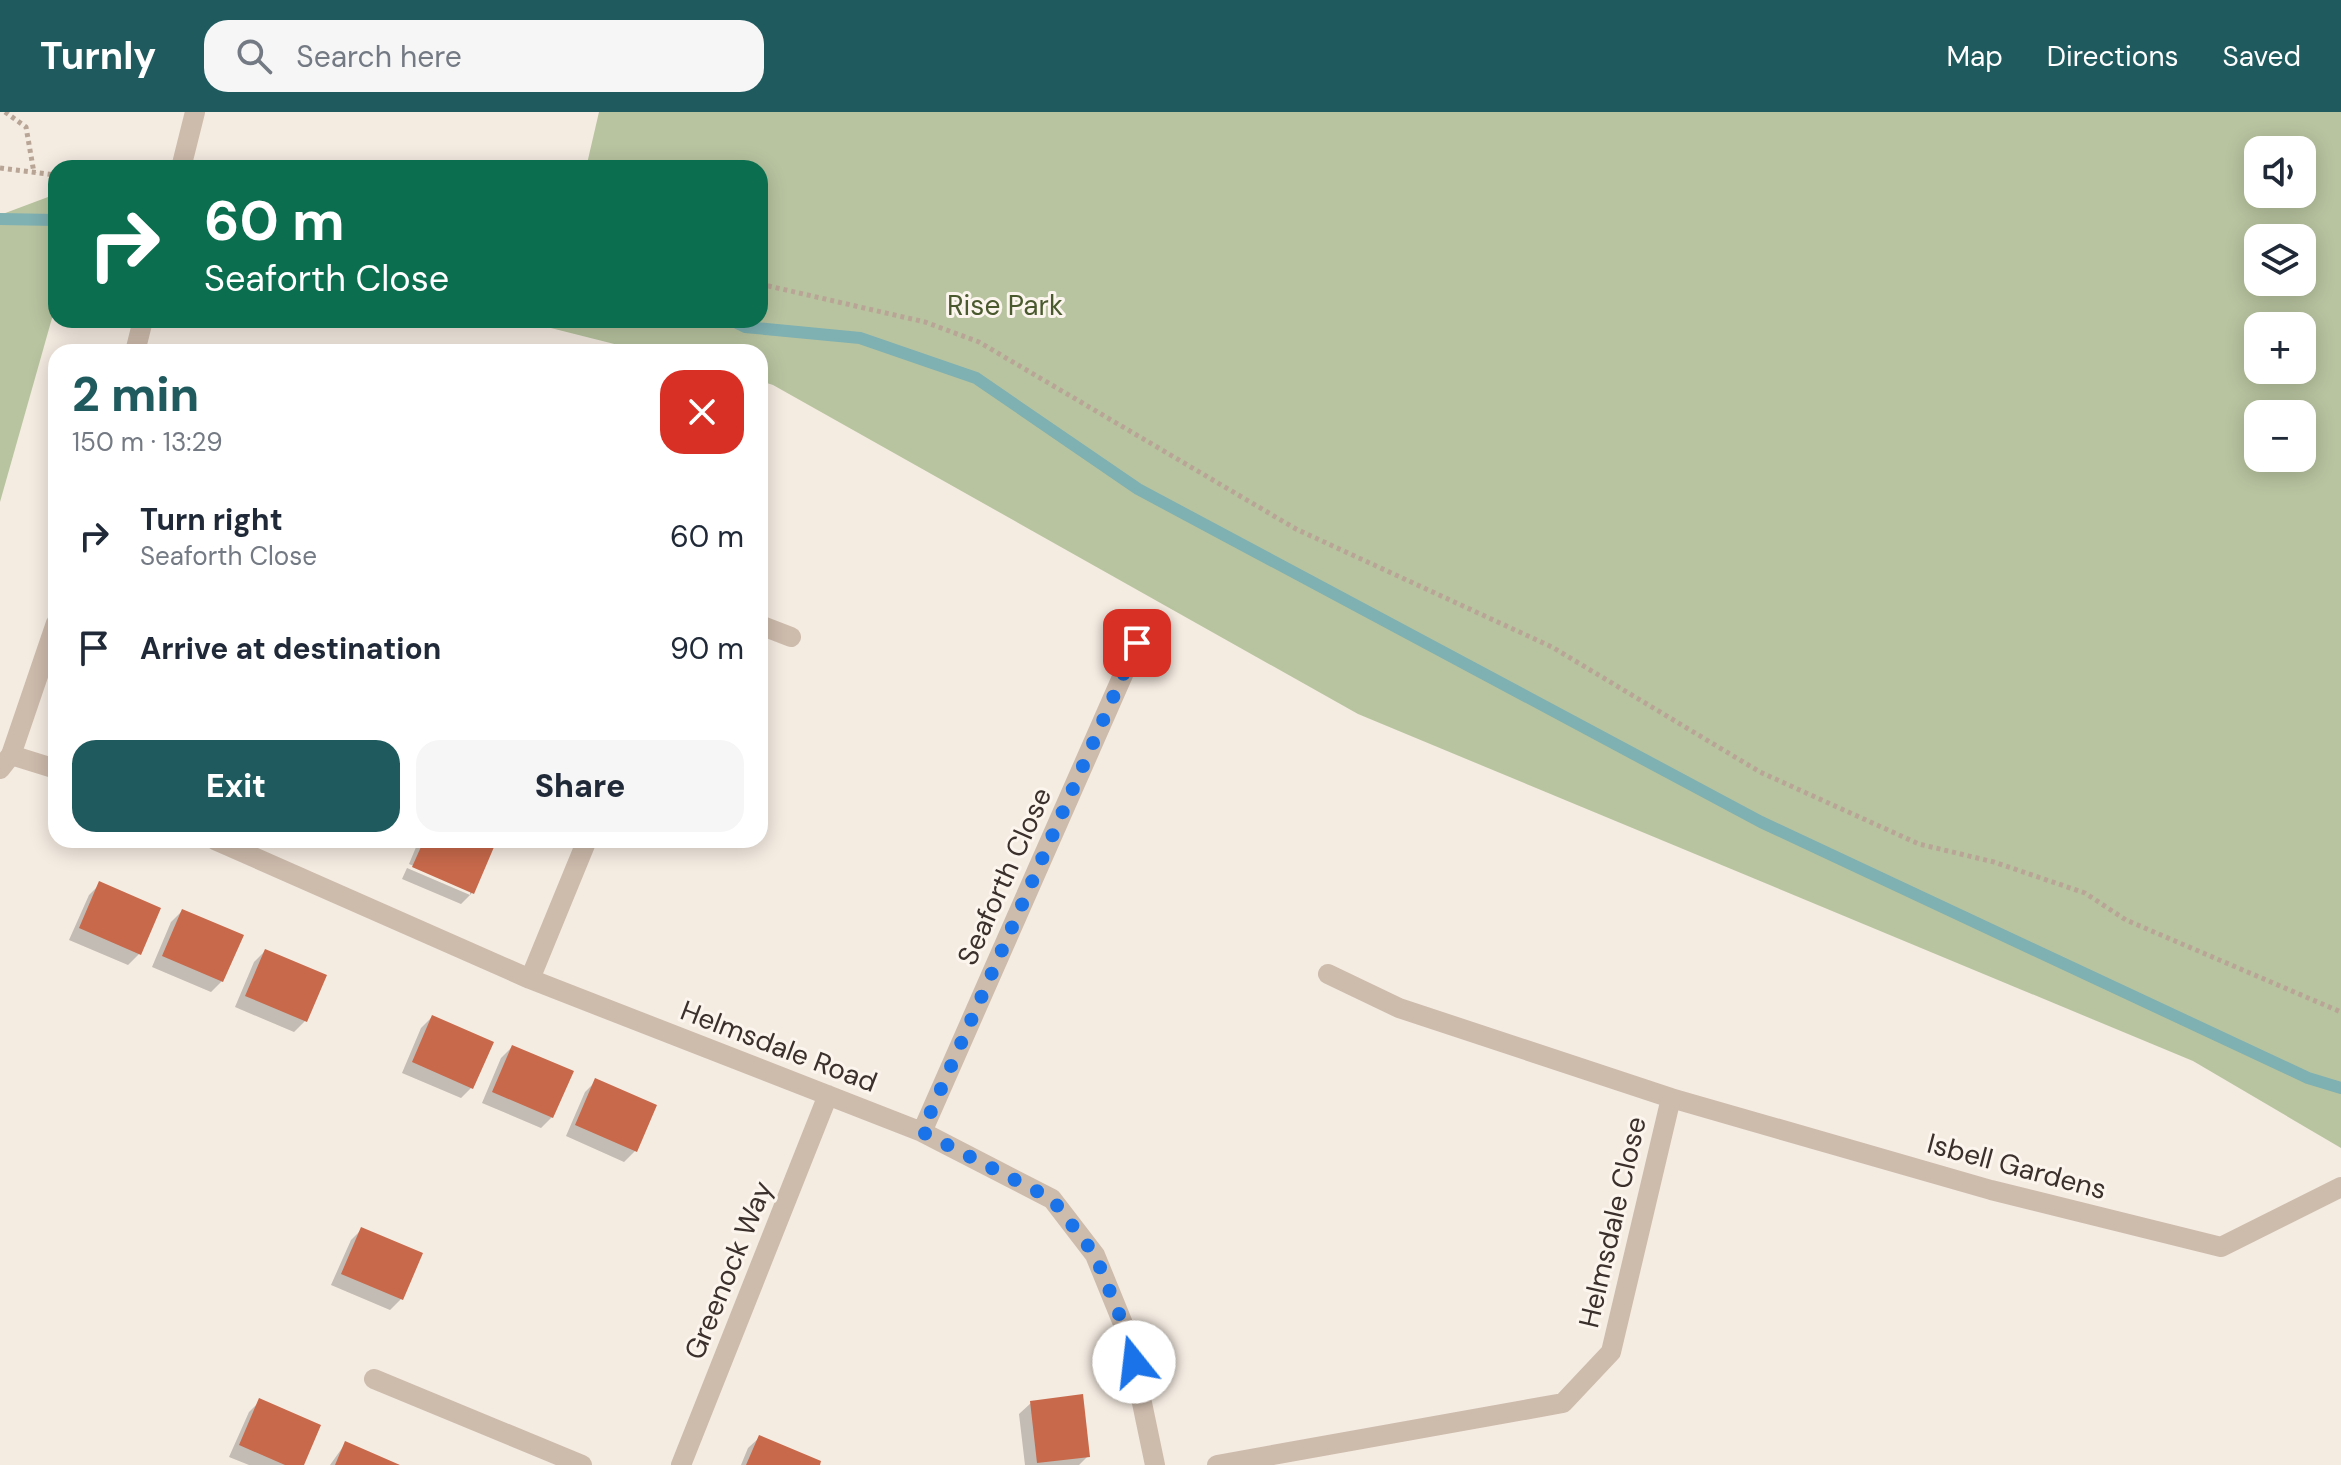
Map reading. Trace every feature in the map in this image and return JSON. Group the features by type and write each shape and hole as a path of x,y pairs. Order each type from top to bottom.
{"street":[{"path":"183,160 195,112"},
{"path":"768,628 791,637"},
{"name":"Seaforth Close","path":"922,1132 1137,643"},
{"path":"48,645 5,762 48,768"},
{"name":"Helmsdale Road","path":"233,848 530,979 922,1132 1052,1199 1095,1255 1128,1336 1155,1465"},
{"path":"530,979 584,848"},
{"name":"Helmsdale Close","path":"1217,1465 1563,1403 1611,1352 1671,1098 1399,1008 1328,974"},
{"name":"Greenock Way","path":"681,1465 828,1095"},
{"name":"Isbell Gardens","path":"1671,1098 1991,1190 2221,1247 2341,1187"},
{"path":"374,1379 582,1465"}],"path":[{"path":"5,112 26,127 34,173"},
{"path":"0,168 48,174"},
{"path":"768,286 925,322 979,342 1296,529 1552,647 1760,772 1919,844 1994,862 2085,893 2126,920 2341,1012"}],"green space":[{"name":"Rise Park","path":"599,112 2341,112 2341,1148 2193,1061 1358,714 768,383 768,344 614,344 551,328 768,328 768,160 588,160"},
{"path":"48,197 49,328 0,502 0,215"}],"building":[{"path":"420,848 494,848 474,894 412,867"},
{"path":"99,881 161,908 141,955 79,928"},
{"path":"182,909 244,935 223,982 162,956"},
{"path":"265,949 327,975 307,1022 245,996"},
{"path":"432,1015 494,1042 473,1089 412,1062"},
{"path":"512,1045 574,1071 553,1118 492,1092"},
{"path":"595,1078 657,1105 637,1152 575,1125"},
{"path":"361,1227 423,1253 403,1300 341,1274"},
{"path":"1083,1394 1090,1457 1037,1463 1030,1401"},
{"path":"259,1398 321,1425 304,1465 285,1465 239,1445"},
{"path":"759,1435 821,1461 820,1465 746,1465"},
{"path":"345,1441 400,1465 335,1465"}],"waterway":[{"path":"0,219 48,220"},
{"path":"755,328 860,338 976,378 1138,489 1761,822 2308,1078 2341,1088"}],"route":[{"path":"1134,1362 1128,1336 1095,1255 1052,1199 922,1132 1137,643"}]}
